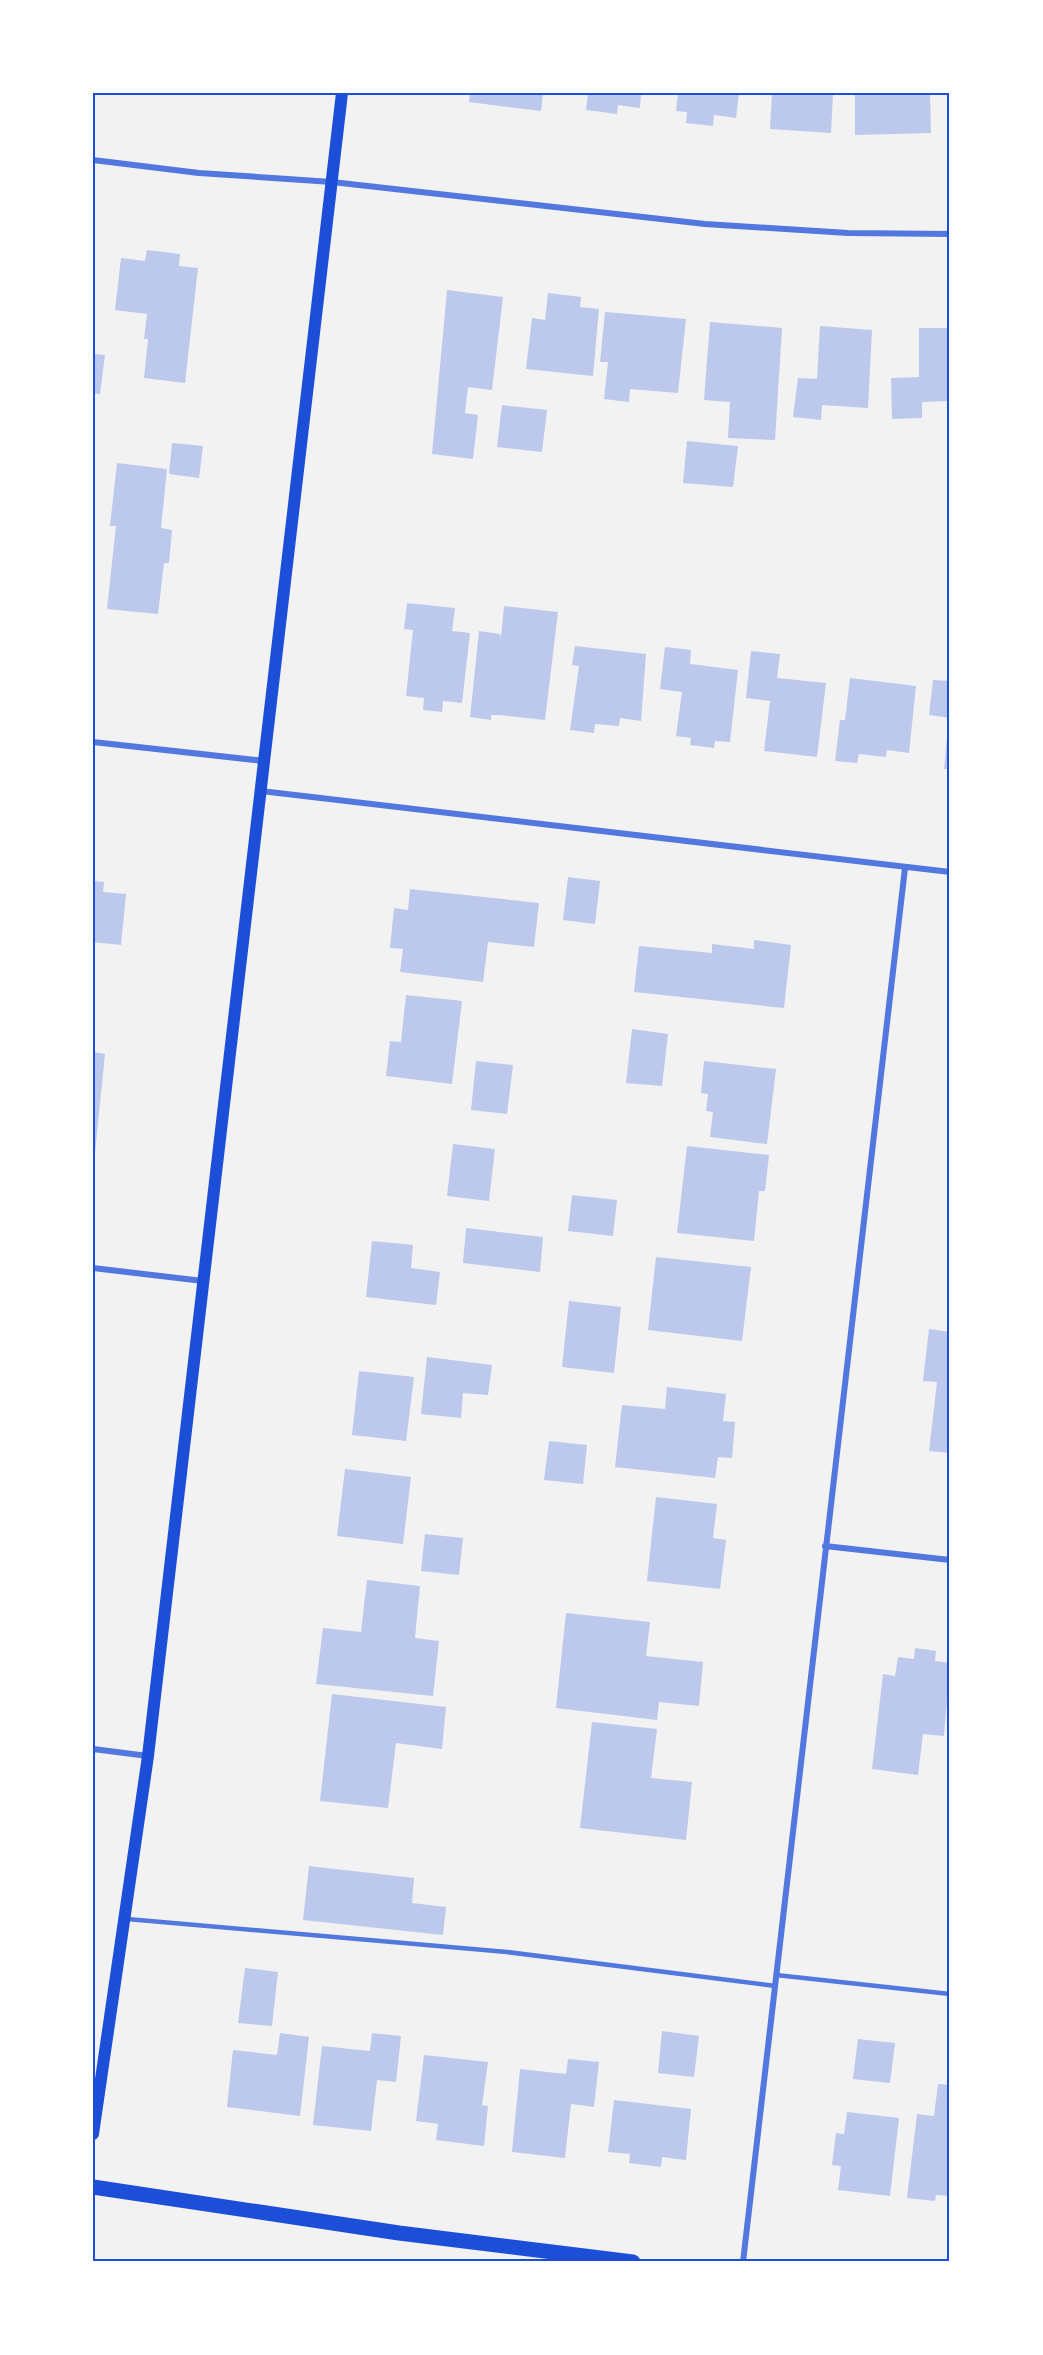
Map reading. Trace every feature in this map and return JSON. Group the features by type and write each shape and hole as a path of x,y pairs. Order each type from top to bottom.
{"main road":[{"path":"93,2134 148,1756 342,93"},
{"path":"93,2187 399,2233 633,2262"}],"street":[{"path":"93,160 199,173 332,182 705,224 848,233 950,234"},
{"path":"93,741 264,761"},
{"path":"261,791 950,872"},
{"path":"743,2262 905,868"},
{"path":"93,1268 203,1281"},
{"path":"825,1546 950,1560"},
{"path":"93,1749 148,1756"}],"lane":[{"path":"124,1918 496,1951 775,1986"},
{"path":"776,1975 950,1994"}],"building":[{"path":"470,93 543,93 541,111 469,102"},
{"path":"588,93 641,93 640,108 618,105 617,114 586,110"},
{"path":"678,93 739,93 736,118 714,115 713,126 686,123 687,112 676,111"},
{"path":"772,93 833,93 831,133 770,129"},
{"path":"855,93 930,93 931,133 855,135"},
{"path":"147,250 180,254 179,266 198,268 185,383 144,378 148,339 144,339 147,314 115,310 121,258 145,261"},
{"path":"447,290 503,297 492,390 468,387 465,413 478,415 473,459 432,454"},
{"path":"548,293 581,297 580,307 599,309 593,376 526,369 532,318 545,320"},
{"path":"605,312 686,319 678,393 630,389 629,402 604,399 608,362 600,362"},
{"path":"710,322 782,328 775,440 728,438 730,402 704,400"},
{"path":"820,326 872,330 868,408 822,405 821,420 793,417 798,378 817,379"},
{"path":"919,328 950,328 950,401 922,402 922,418 892,419 891,378 919,377"},
{"path":"93,354 105,355 100,394 93,393"},
{"path":"502,405 547,410 542,452 497,447"},
{"path":"687,441 738,446 733,487 683,483"},
{"path":"172,443 203,446 199,478 169,474"},
{"path":"117,463 167,469 161,528 172,530 169,563 164,563 158,614 107,609 116,526 110,526"},
{"path":"407,603 455,608 452,631 470,633 462,703 443,701 442,712 423,710 424,698 406,696 413,630 404,629"},
{"path":"504,606 558,612 545,720 500,715 491,715 491,720 470,717 479,631 500,634 501,638"},
{"path":"575,646 646,654 641,721 620,718 619,726 595,724 594,733 570,730 579,666 572,665"},
{"path":"665,647 691,650 690,664 738,670 730,742 715,741 714,748 690,745 691,738 676,736 682,692 660,689"},
{"path":"751,651 780,654 777,678 826,683 817,757 764,751 770,701 746,698"},
{"path":"850,678 916,686 909,753 887,750 886,757 859,754 857,763 835,761 840,720 845,720"},
{"path":"933,680 950,681 950,718 929,715"},
{"path":"948,728 950,728 950,769 944,769"},
{"path":"568,877 600,881 595,924 563,920"},
{"path":"93,881 104,882 103,892 126,894 121,945 93,942"},
{"path":"410,889 539,903 534,947 488,942 483,982 400,972 403,949 390,948 394,908 408,910"},
{"path":"754,940 791,945 784,1008 634,992 639,946 712,953 712,944 754,949"},
{"path":"406,995 462,1001 452,1084 386,1076 390,1041 401,1042"},
{"path":"632,1029 668,1034 662,1086 626,1083"},
{"path":"93,1052 105,1054 95,1153 93,1153"},
{"path":"476,1061 513,1065 507,1114 471,1110"},
{"path":"704,1061 776,1069 767,1144 710,1137 713,1112 706,1111 708,1094 701,1093"},
{"path":"453,1144 495,1149 489,1201 447,1196"},
{"path":"687,1146 769,1155 765,1191 759,1191 754,1241 677,1233"},
{"path":"572,1195 617,1200 613,1236 568,1231"},
{"path":"466,1228 543,1237 540,1272 463,1263"},
{"path":"372,1241 413,1245 411,1268 440,1272 436,1305 366,1297"},
{"path":"656,1257 751,1267 742,1341 648,1330"},
{"path":"569,1301 621,1307 614,1373 562,1367"},
{"path":"929,1329 950,1332 950,1453 929,1451 937,1382 923,1381"},
{"path":"427,1357 492,1365 488,1395 463,1393 461,1418 421,1414"},
{"path":"359,1371 414,1377 406,1441 352,1435"},
{"path":"667,1387 726,1394 723,1421 735,1422 732,1458 718,1457 715,1478 615,1467 622,1405 665,1409"},
{"path":"549,1441 587,1445 583,1484 544,1480"},
{"path":"345,1469 411,1477 403,1544 337,1536"},
{"path":"656,1497 717,1504 713,1538 726,1540 720,1589 647,1581"},
{"path":"425,1534 463,1538 459,1575 421,1571"},
{"path":"367,1580 420,1586 415,1638 439,1641 433,1696 316,1684 323,1628 361,1632"},
{"path":"566,1613 650,1622 646,1656 703,1662 699,1706 659,1702 657,1720 556,1708"},
{"path":"915,1648 936,1651 935,1661 950,1663 944,1736 923,1734 918,1775 872,1769 883,1674 895,1676 898,1657 914,1659"},
{"path":"332,1694 446,1707 442,1749 396,1743 388,1808 320,1801"},
{"path":"592,1722 657,1729 651,1778 692,1782 686,1840 580,1828"},
{"path":"309,1866 414,1878 412,1903 446,1907 443,1935 303,1920"},
{"path":"245,1968 278,1972 272,2026 238,2023"},
{"path":"662,2031 699,2036 694,2077 658,2073"},
{"path":"280,2033 309,2037 300,2116 227,2107 233,2050 277,2055"},
{"path":"372,2033 401,2036 396,2082 377,2080 371,2131 313,2125 322,2046 370,2051"},
{"path":"858,2039 895,2043 890,2083 853,2079"},
{"path":"424,2055 488,2062 482,2105 488,2106 484,2146 436,2140 438,2124 416,2121"},
{"path":"568,2059 599,2062 594,2107 571,2104 565,2158 512,2152 520,2069 566,2074"},
{"path":"938,2084 950,2085 950,2196 936,2195 935,2201 907,2198 917,2114 934,2116"},
{"path":"614,2100 691,2109 686,2160 662,2157 661,2167 629,2163 630,2154 608,2152"},
{"path":"847,2112 899,2118 890,2196 838,2190 841,2166 832,2165 836,2133 844,2134"}]}
